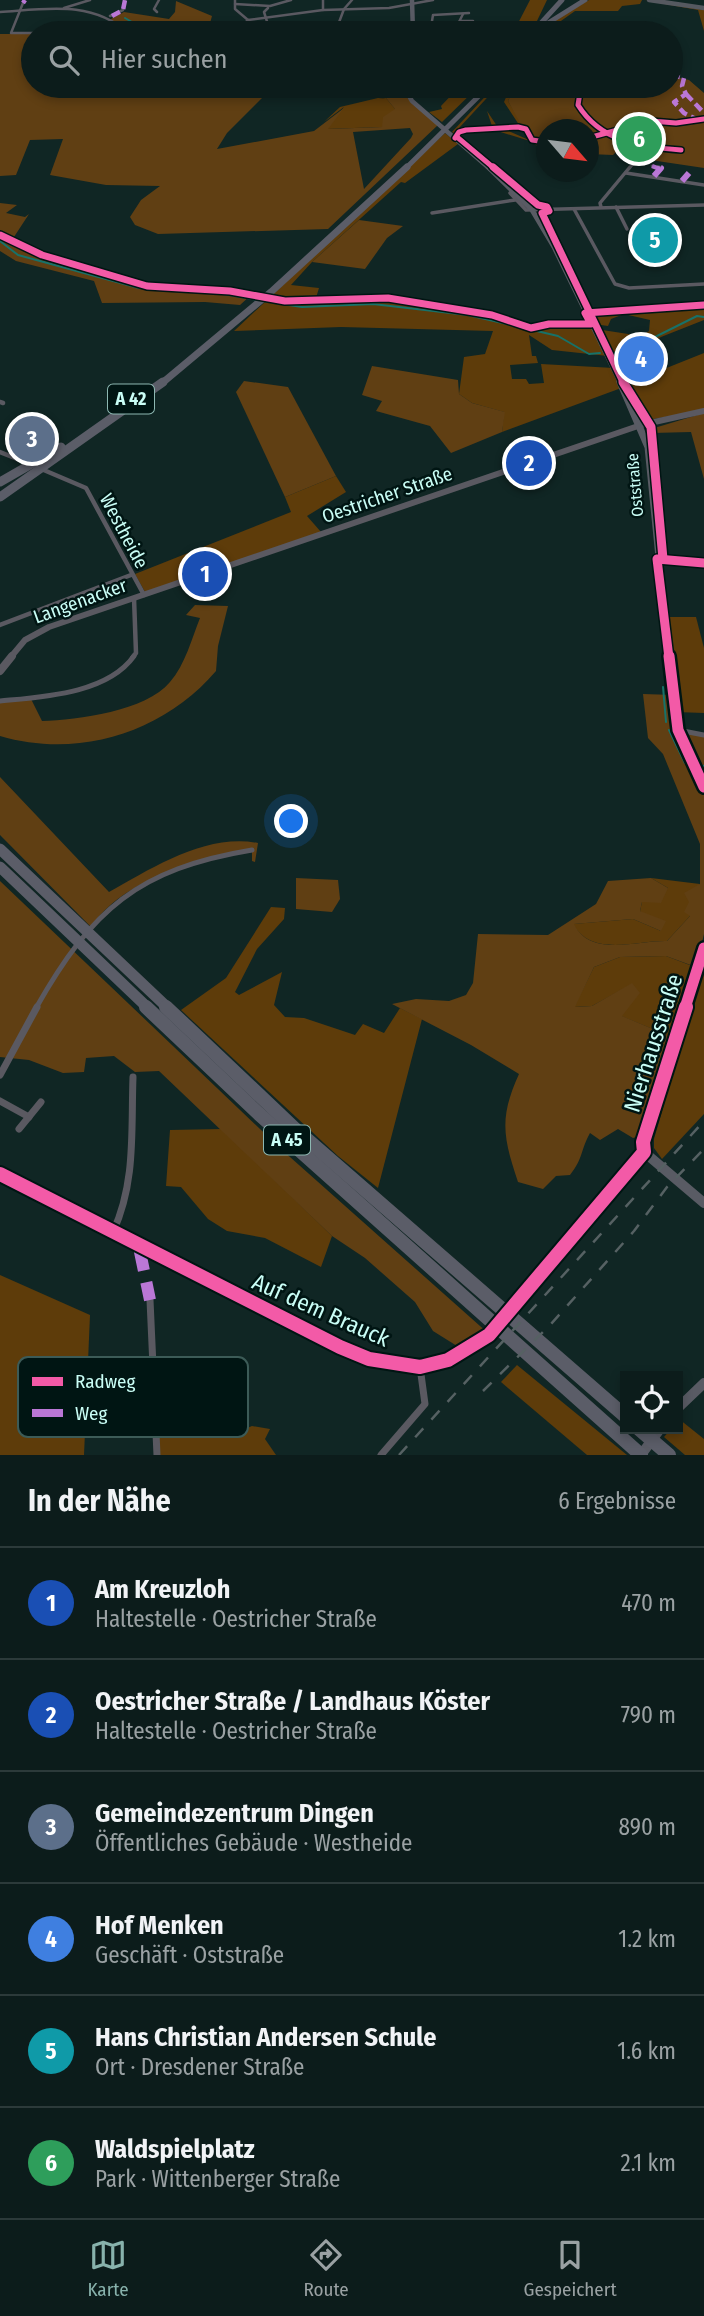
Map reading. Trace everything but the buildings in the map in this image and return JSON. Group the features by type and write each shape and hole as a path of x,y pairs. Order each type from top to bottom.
{"highway":[{"path":"546,21 551,0"},
{"path":"547,21 562,0"},
{"path":"547,21 568,0"},
{"path":"548,21 582,1"},
{"name":"A 42","path":"0,482 120,408 259,299 471,98"},
{"name":"A 42","path":"0,496 134,404 259,299 398,175 477,98"},
{"name":"A 45","path":"0,849 62,918 259,1114 483,1305 554,1355 620,1412"},
{"name":"A 45","path":"0,867 62,918"},
{"name":"A 45","path":"483,1305 542,1370 641,1455"},
{"path":"645,1434 669,1454"}],"main road":[{"path":"649,0 704,8"},
{"path":"659,0 704,8"},
{"path":"411,2 411,21"},
{"name":"Oststraße","path":"410,98 514,190 532,210 554,247 641,425 648,447 657,559"},
{"path":"657,559 678,730 704,787"},
{"name":"Nierhausstraße","path":"644,1152 643,1142 704,948"},
{"path":"644,1152 704,1203"},
{"path":"683,1403 704,1383"},
{"path":"641,1455 656,1434"}],"street":[{"path":"0,12 61,9 90,0"},
{"path":"61,9 111,16 123,10 125,0"},
{"path":"157,12 154,9 159,0"},
{"path":"291,0 270,6 235,2 237,12 248,20 433,0"},
{"path":"323,0 323,10"},
{"path":"340,21 344,9 352,0"},
{"path":"21,33 11,33 23,3"},
{"path":"267,19 264,12 268,8"},
{"path":"52,10 53,21"},
{"path":"463,13 460,21 473,21"},
{"path":"432,21 433,15 470,13"},
{"path":"111,16 116,21"},
{"path":"601,207 600,203 640,156"},
{"path":"652,166 668,169"},
{"path":"654,176 661,168"},
{"path":"626,173 704,185"},
{"path":"682,181 689,173"},
{"path":"514,190 510,193 515,200 524,209 532,210 704,205"},
{"path":"432,213 515,200"},
{"path":"616,207 627,229"},
{"path":"574,209 615,284 629,288 704,284"},
{"path":"680,307 704,305"},
{"name":"Oestricher Straße","path":"144,595 641,425 704,411"},
{"name":"Westheide","path":"0,452 86,488 144,595"},
{"path":"657,559 704,563"},
{"path":"0,625 131,575"},
{"name":"Langenacker","path":"0,671 20,644 36,633 144,595"},
{"path":"0,701 41,697 120,671 136,653 134,598"},
{"path":"678,730 704,734"},
{"path":"0,1075 66,957 101,914 156,876 210,856 252,850"},
{"path":"113,1232 125,1211 131,1187 133,1077"},
{"path":"0,1101 29,1117"},
{"path":"19,1129 41,1102"},
{"name":"Auf dem Brauck","path":"0,1174 338,1347 369,1359 420,1367 448,1360 489,1335 644,1152"},
{"path":"150,1300 153,1357"},
{"path":"381,1455 425,1404 420,1367"},
{"path":"156,1437 157,1455"}],"shaded area":[{"path":"530,0 547,0 537,21 519,21"},
{"path":"589,0 642,0 640,4 622,6 618,11 575,11 561,21 555,21"},
{"path":"642,0 704,10 704,31 698,10"},
{"path":"176,1 212,16 211,21 111,19 124,12 169,19 175,12"},
{"path":"0,34 21,34 21,98 262,98 227,133 217,149 314,131 344,108 328,129 382,127 383,117 395,109 386,98 407,98 438,125 328,229 158,234 135,225 130,217 141,200 160,186 106,185 50,175 63,139 30,140 16,175 0,176","holes":["410,128 413,134 364,189 353,132"]},
{"path":"683,79 689,80 704,93 704,168 637,158 644,150 633,148 651,148 662,140 633,127 609,134 615,142 629,146 622,146 613,155 599,154 599,119 536,119 536,145 530,141 508,101 509,98 683,98"},
{"path":"386,98 396,110 382,127 327,129 344,107 324,122 340,107"},
{"path":"449,98 467,98 442,122 429,112 442,109 441,106"},
{"path":"484,98 487,98 459,128 492,126 487,111 497,126 529,140 504,102 506,98 509,98 508,101 533,142 491,129 464,131 461,133 462,138 452,132"},
{"path":"445,133 458,144 405,183 401,182 312,262 291,285 319,288 315,301 371,299 411,302 494,317 533,329 557,324 595,325 596,329 641,336 649,331 650,320 624,314 611,319 608,326 594,324 589,314 704,306 704,320 661,337 643,349 608,356 552,350 529,335 532,356 536,356 538,363 510,365 512,379 526,379 529,384 544,383 541,364 614,368 624,385 704,353 704,410 648,420 634,405 624,387 502,432 504,412 472,403 459,394 464,357 485,354 493,331 341,327 234,331"},
{"path":"0,203 17,205 6,213 25,217 29,214 12,240 0,235"},
{"path":"359,220 403,226 387,238 365,269 312,262"},
{"path":"0,237 40,256 143,285 214,289 251,295 240,305 205,302 102,303 94,281 16,261 0,251"},
{"path":"372,366 458,380 459,394 472,403 505,412 502,432 451,453 430,426 376,411 382,401 362,395"},
{"path":"244,381 288,387 336,476 285,497 236,392"},
{"path":"704,413 704,479 691,432 652,433 651,429"},
{"path":"336,476 346,492 307,516 321,532 145,592 135,574 291,512 285,497"},
{"path":"195,605 228,606 218,646 216,671 195,693 171,711 145,725 89,742 59,744 0,736 0,702 31,699 42,721 110,712 128,707 159,692 180,668 188,651 200,618 186,615"},
{"path":"660,617 696,617 704,648 704,713 676,712"},
{"path":"643,694 674,695 678,730 704,735 704,934 696,967 666,956 620,957 594,967 575,1007 592,1006 632,983 640,993 622,1016 672,1037 640,1136 633,1138 618,1129 600,1140 590,1133 570,1175 556,1176 543,1189 518,1182 506,1140 508,1103 519,1074 471,1045 392,1004 416,999 449,1001 466,995 473,983 478,934 548,935 596,904 608,881 651,878 668,888 661,903 642,902 640,911 666,921 661,931 633,919 574,924 581,934 591,941 616,945 667,941 690,916 684,912 689,902 684,893 700,884 700,844 663,754 648,738"},
{"path":"0,777 109,892 161,863 219,843 258,843 255,862 252,861 252,852 209,860 163,874 122,896 105,910 91,927 0,835"},
{"path":"296,878 338,880 340,899 332,912 296,909"},
{"path":"651,878 700,884 689,902 690,916 667,941 603,944 591,941 573,924 633,919 661,931 640,911 642,902 668,888"},
{"path":"0,881 281,1149 489,1334 465,1351 433,1331 415,1302 365,1258 332,1236 159,1071 135,1072 114,1056 86,1058 84,1072 63,1073 29,1060 0,1057"},
{"path":"271,907 285,908 284,919 257,949 235,992 239,995 282,972 274,1005 285,1017 304,1018 355,1035 363,1024 384,1033 400,1008 422,1019 378,1188 338,1156 181,1010 226,978"},
{"path":"666,956 695,967 672,1037 621,1016 632,984 592,1006 574,1007 594,967 620,957"},
{"path":"704,967 704,1114 662,1159 654,1148 654,1139"},
{"path":"222,1129 332,1236 321,1267 265,1238 227,1231 208,1219 181,1187 166,1186 170,1130"},
{"path":"0,1275 90,1315 88,1357 18,1357 18,1437 85,1437 84,1455 0,1455"},
{"path":"517,1365 627,1455 587,1455 501,1382"},
{"path":"683,1422 704,1439 704,1455 685,1455 664,1437 667,1434 683,1434"},
{"path":"252,1426 270,1429 265,1439 276,1455 158,1455 157,1437 248,1437 248,1428"}],"waterway":[{"path":"125,18 130,21"},
{"path":"0,241 18,255 139,288 218,293 258,300"},
{"path":"263,301 302,307 373,304 468,315 558,336 589,354 600,353"},
{"path":"614,353 637,346 697,316 704,317"},
{"path":"663,687 666,722"},
{"path":"669,730 685,763"},
{"path":"701,765 704,772"}],"railway":[{"path":"399,1455 704,1121"},
{"path":"483,1391 551,1324 634,1231 667,1187 704,1149"}],"marked path":[{"path":"112,16 123,10 125,0"},
{"path":"683,78 683,82"},
{"path":"683,88 686,94 683,96"},
{"path":"686,94 704,113"},
{"path":"680,98 674,102 684,113 696,119"},
{"path":"652,166 661,168 654,176"},
{"path":"682,181 689,173"},
{"path":"139,1247 150,1300"}],"cycle path":[{"path":"579,98 578,105 586,118 608,135 636,144 681,150"},
{"path":"599,135 651,121 676,123 704,119"},
{"path":"455,138 459,132 466,130 518,127 526,129 532,140 536,141"},
{"path":"457,137 538,205 547,207 549,211 542,213 625,386 651,427 663,559"},
{"path":"0,235 42,255 147,286 230,291 285,301 388,298 492,315 531,328 549,324 591,324 585,313 704,305"},
{"path":"704,563 657,559 678,730 704,787"},
{"path":"0,1174 340,1347 369,1359 420,1367 448,1360 489,1335 644,1152 643,1142 704,948"}],"place":[{"name":"Waldspielplatz","path":"639,139"},
{"name":"Hans Christian Andersen Schule","path":"655,240"},
{"name":"Hof Menken","path":"641,359"},
{"name":"Gemeindezentrum Dingen","path":"32,439"},
{"name":"Oestricher Straße / Landhaus Köster","path":"529,463"},
{"name":"Am Kreuzloh","path":"205,574"}]}
